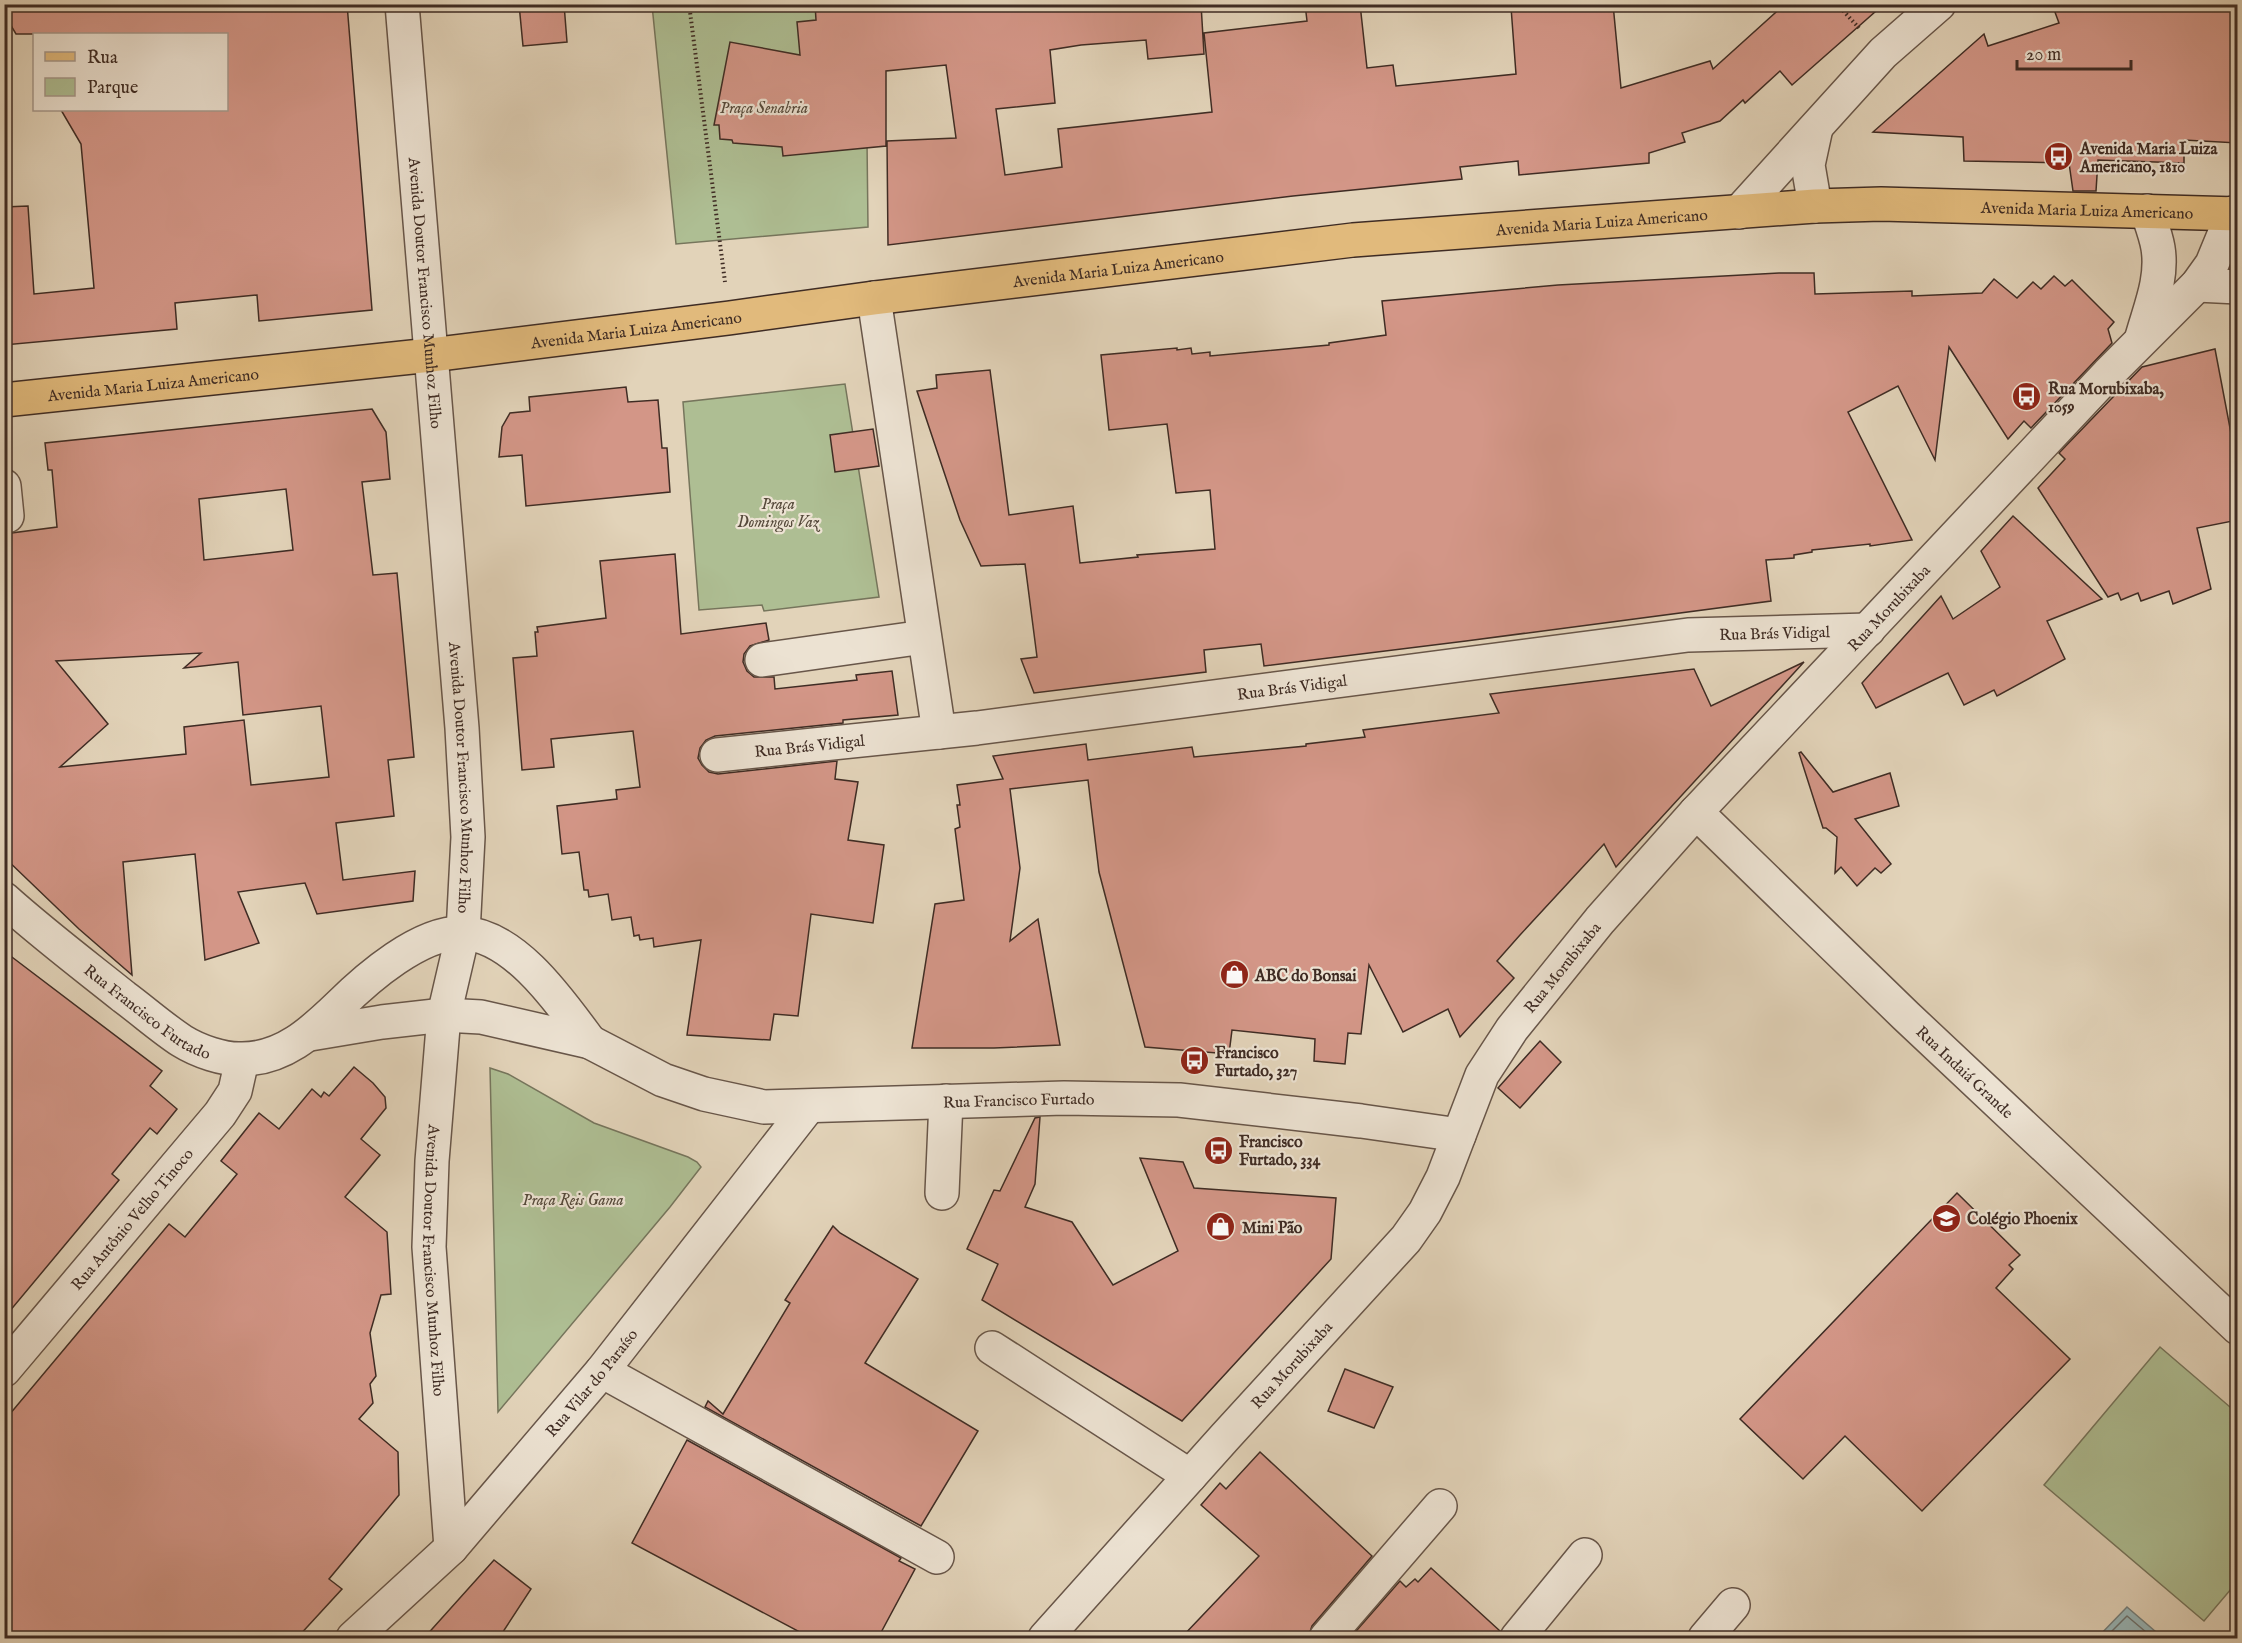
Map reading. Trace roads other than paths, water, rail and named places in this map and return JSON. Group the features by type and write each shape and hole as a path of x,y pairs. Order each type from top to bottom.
{"main road":[{"name":"Avenida Maria Luiza Americano","path":"4,400 431,355 1353,240 1815,206 1881,204 2235,214"}],"street":[{"name":"Avenida Doutor Francisco Munhoz Filho","path":"402,4 462,728 468,837 463,933 444,1015 432,1161 429,1247 451,1548"},
{"path":"1739,212 1883,53 1939,4"},
{"path":"1815,206 1808,165 1816,128"},
{"name":"Rua Morubixaba","path":"2141,339 2156,291 2160,262 2158,245 2147,211"},
{"name":"Rua Morubixaba","path":"1045,1638 1406,1239 1425,1212 1443,1177 1482,1075 1512,1029 1600,920 1696,812 2141,339 2197,285 2212,264 2235,214"},
{"path":"2197,285 2238,287"},
{"path":"874,298 939,732"},
{"name":"Rua Brás Vidigal","path":"717,754 939,732 1188,702 1688,635 1868,630"},
{"path":"762,660 924,637"},
{"name":"Rua Indaiá Grande","path":"1696,812 1906,1016 2238,1328"},
{"name":"Rua Francisco Furtado","path":"4,899 76,959 183,1042 216,1055 242,1060 268,1055 290,1047 309,1034 355,989 418,945 447,934 463,933 483,938 504,948 530,969 559,1001 590,1042"},
{"name":"Rua Francisco Furtado","path":"309,1034 444,1015 481,1017 590,1042 663,1080 704,1094 764,1107 1064,1098 1179,1100 1361,1121 1459,1136"},
{"name":"Rua Antônio Velho Tinoco","path":"4,1370 220,1114 235,1091 242,1060"},
{"path":"942,1193 946,1101"},
{"name":"Rua Vilar do Paraíso","path":"353,1638 451,1548 602,1371 808,1107"},
{"path":"992,1348 1190,1476"},
{"path":"602,1371 938,1557"},
{"path":"1326,1638 1440,1506"},
{"path":"1517,1638 1585,1555"},
{"path":"1705,1638 1733,1605"}],"water":[{"path":"2127,1607 2163,1638 2097,1638"}],"place":[{"name":"Avenida Maria Luiza Americano, 1810","path":"2059,157"},
{"name":"Rua Morubixaba, 1059","path":"2027,397"},
{"name":"ABC do Bonsai","path":"1234,975"},
{"name":"Francisco Furtado, 327","path":"1194,1061"},
{"name":"Francisco Furtado, 334","path":"1218,1150"},
{"name":"Colégio Phoenix","path":"1946,1218"},
{"name":"Mini Pão","path":"1221,1227"}],"park label":[{"name":"Praça Senabria","path":"764,107"},
{"name":"Praça Domingos Vaz","path":"778,512"},
{"name":"Praça Reis Gama","path":"573,1199"}]}
